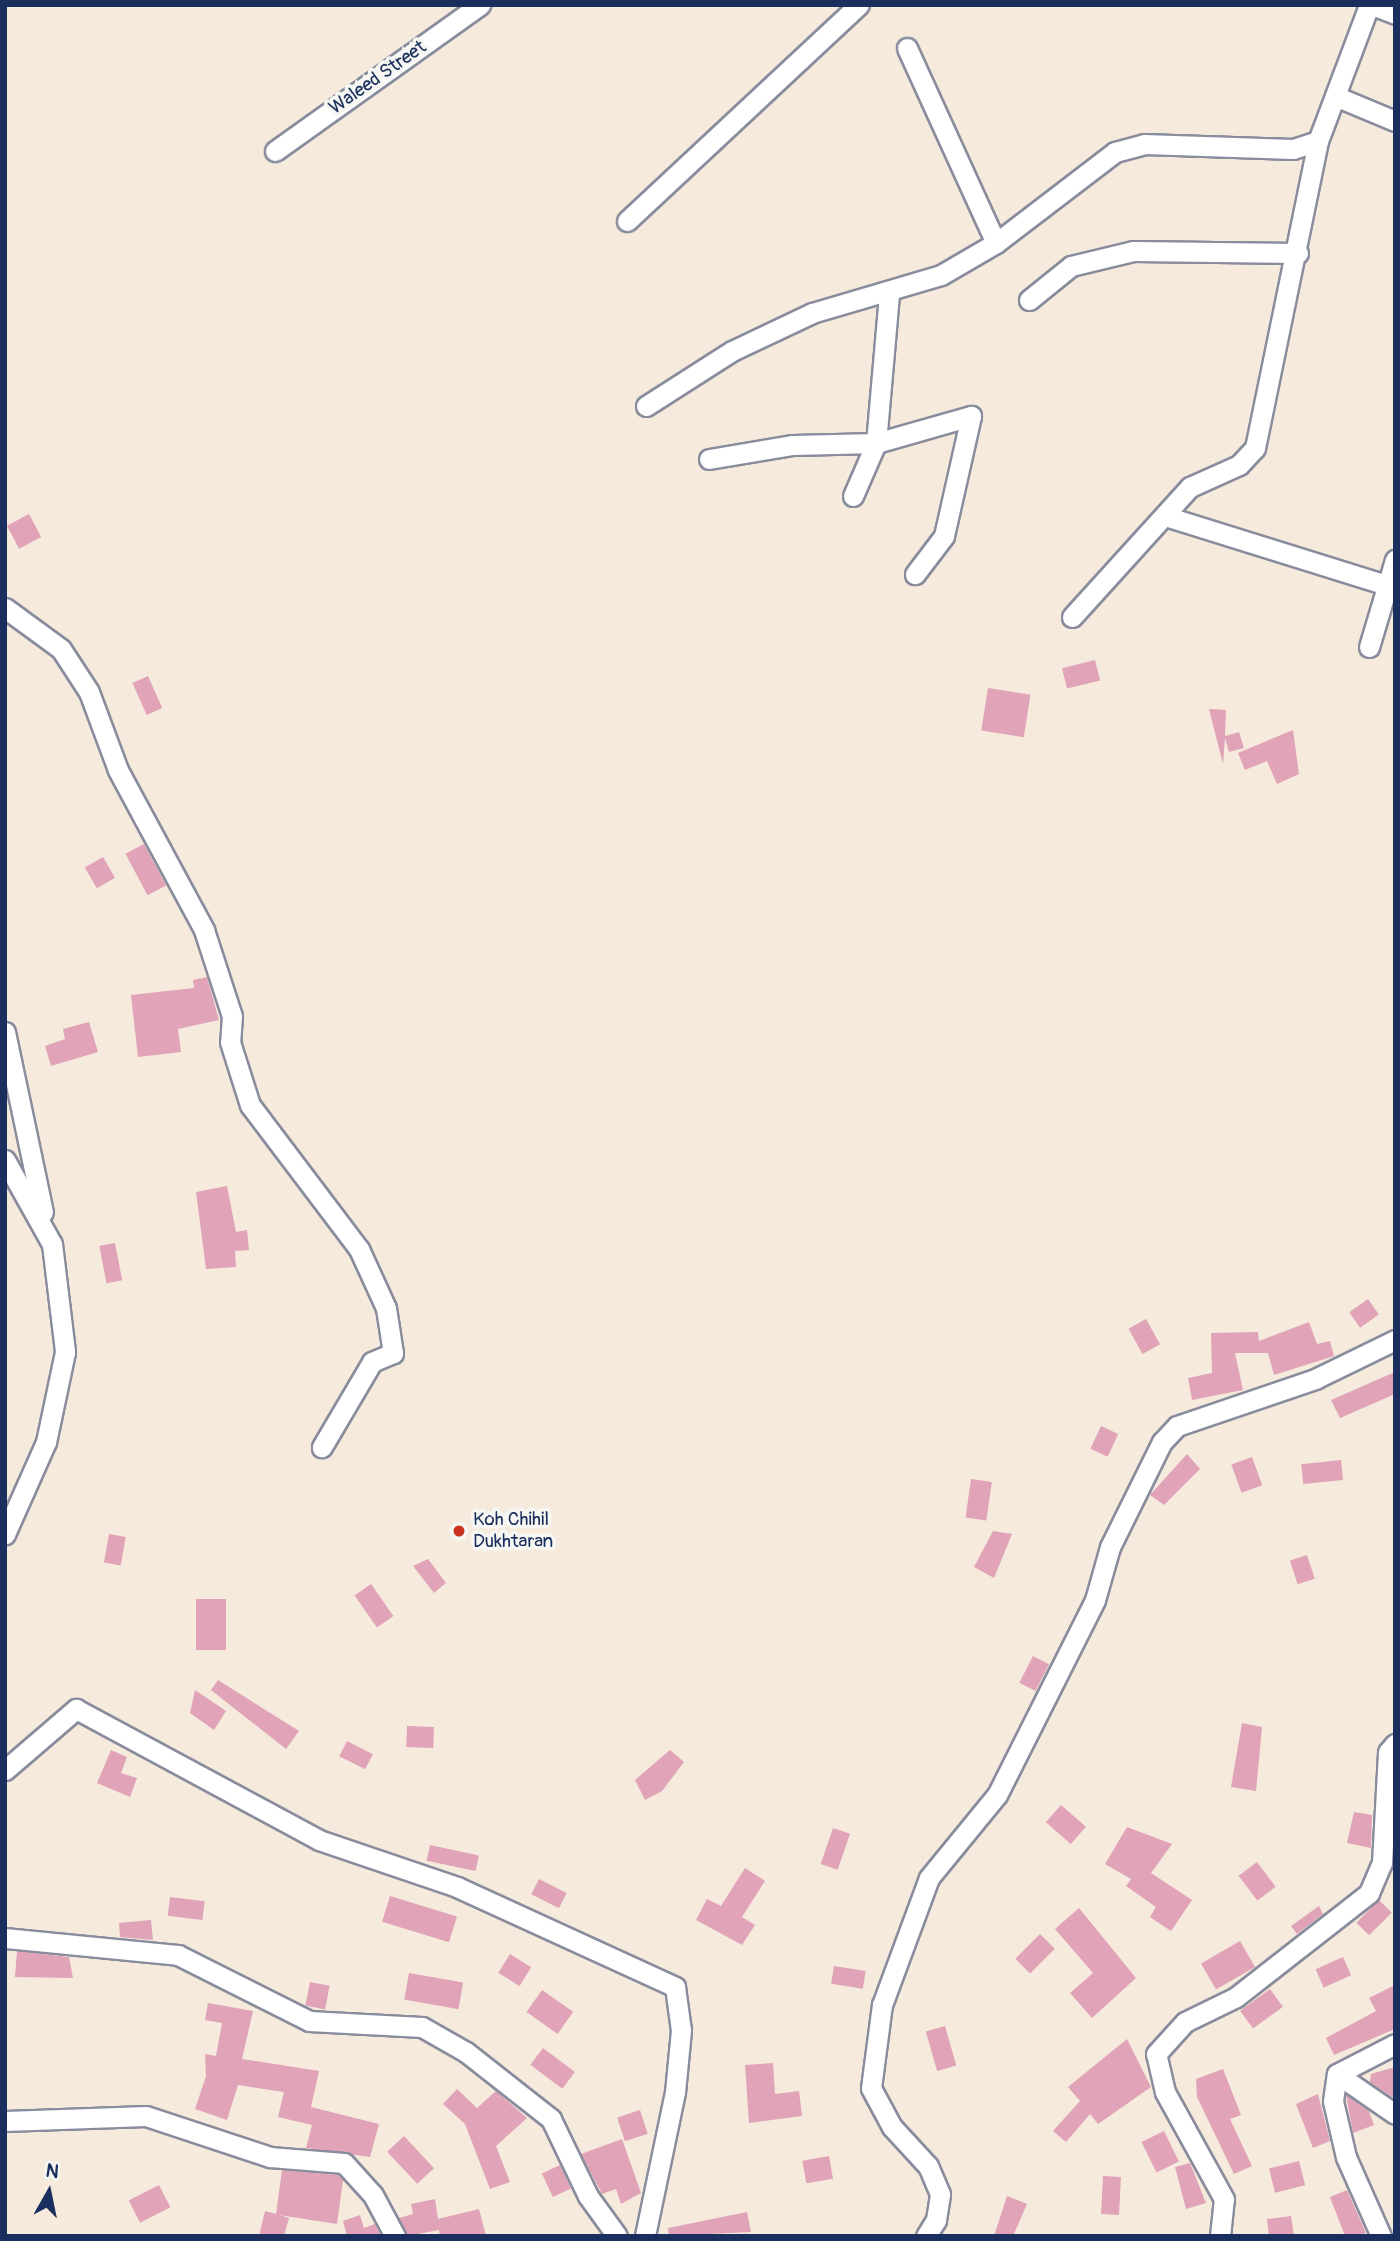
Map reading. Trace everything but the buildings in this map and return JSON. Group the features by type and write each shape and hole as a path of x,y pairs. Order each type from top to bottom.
{"street":[{"name":"Waleed Street","path":"275,151 480,5"},
{"path":"627,221 859,5"},
{"path":"1072,617 1190,487 1239,465 1255,448 1298,253 1318,141 1371,5 1395,14"},
{"path":"908,48 996,243"},
{"path":"1335,96 1395,121"},
{"path":"646,406 732,351 812,313 889,295 941,275 996,243 1115,152 1144,144 1293,149 1318,141"},
{"path":"1029,300 1071,266 1133,251 1298,253"},
{"path":"853,496 876,443 889,295"},
{"path":"709,458 793,445 876,443 971,416 944,536 915,574"},
{"path":"1165,516 1387,585"},
{"path":"1369,647 1395,560"},
{"path":"5,608 61,649 89,692 118,770 204,930 232,1016 230,1042 250,1105 359,1249 386,1308 393,1353 372,1362 322,1447"},
{"path":"5,1032 52,1244 65,1352 46,1442 17,1512 5,1552"},
{"path":"5,1160 52,1244"},
{"path":"926,2236 936,2220 940,2194 928,2166 892,2127 871,2088 882,2005 929,1878 997,1796 1095,1600 1110,1547 1162,1442 1177,1426 1315,1379 1395,1340"},
{"path":"5,1534 17,1512"},
{"path":"5,1770 76,1709 319,1840 457,1887 675,1987 681,2030 675,2092 645,2236"},
{"path":"1220,2236 1224,2199 1165,2092 1156,2054 1185,2022 1236,1997 1369,1893 1382,1863 1388,1752 1395,1744"},
{"path":"5,1938 178,1955 309,2021 422,2027 466,2052 551,2119 588,2196 617,2236"},
{"path":"1337,2074 1395,2044"},
{"path":"1337,2074 1395,2114"},
{"path":"1337,2074 1334,2119 1381,2236"},
{"path":"5,2121 146,2116 270,2157 344,2163 373,2195 395,2236"}],"place":[{"name":"Koh Chihil Dukhtaran","path":"459,1531"}]}
